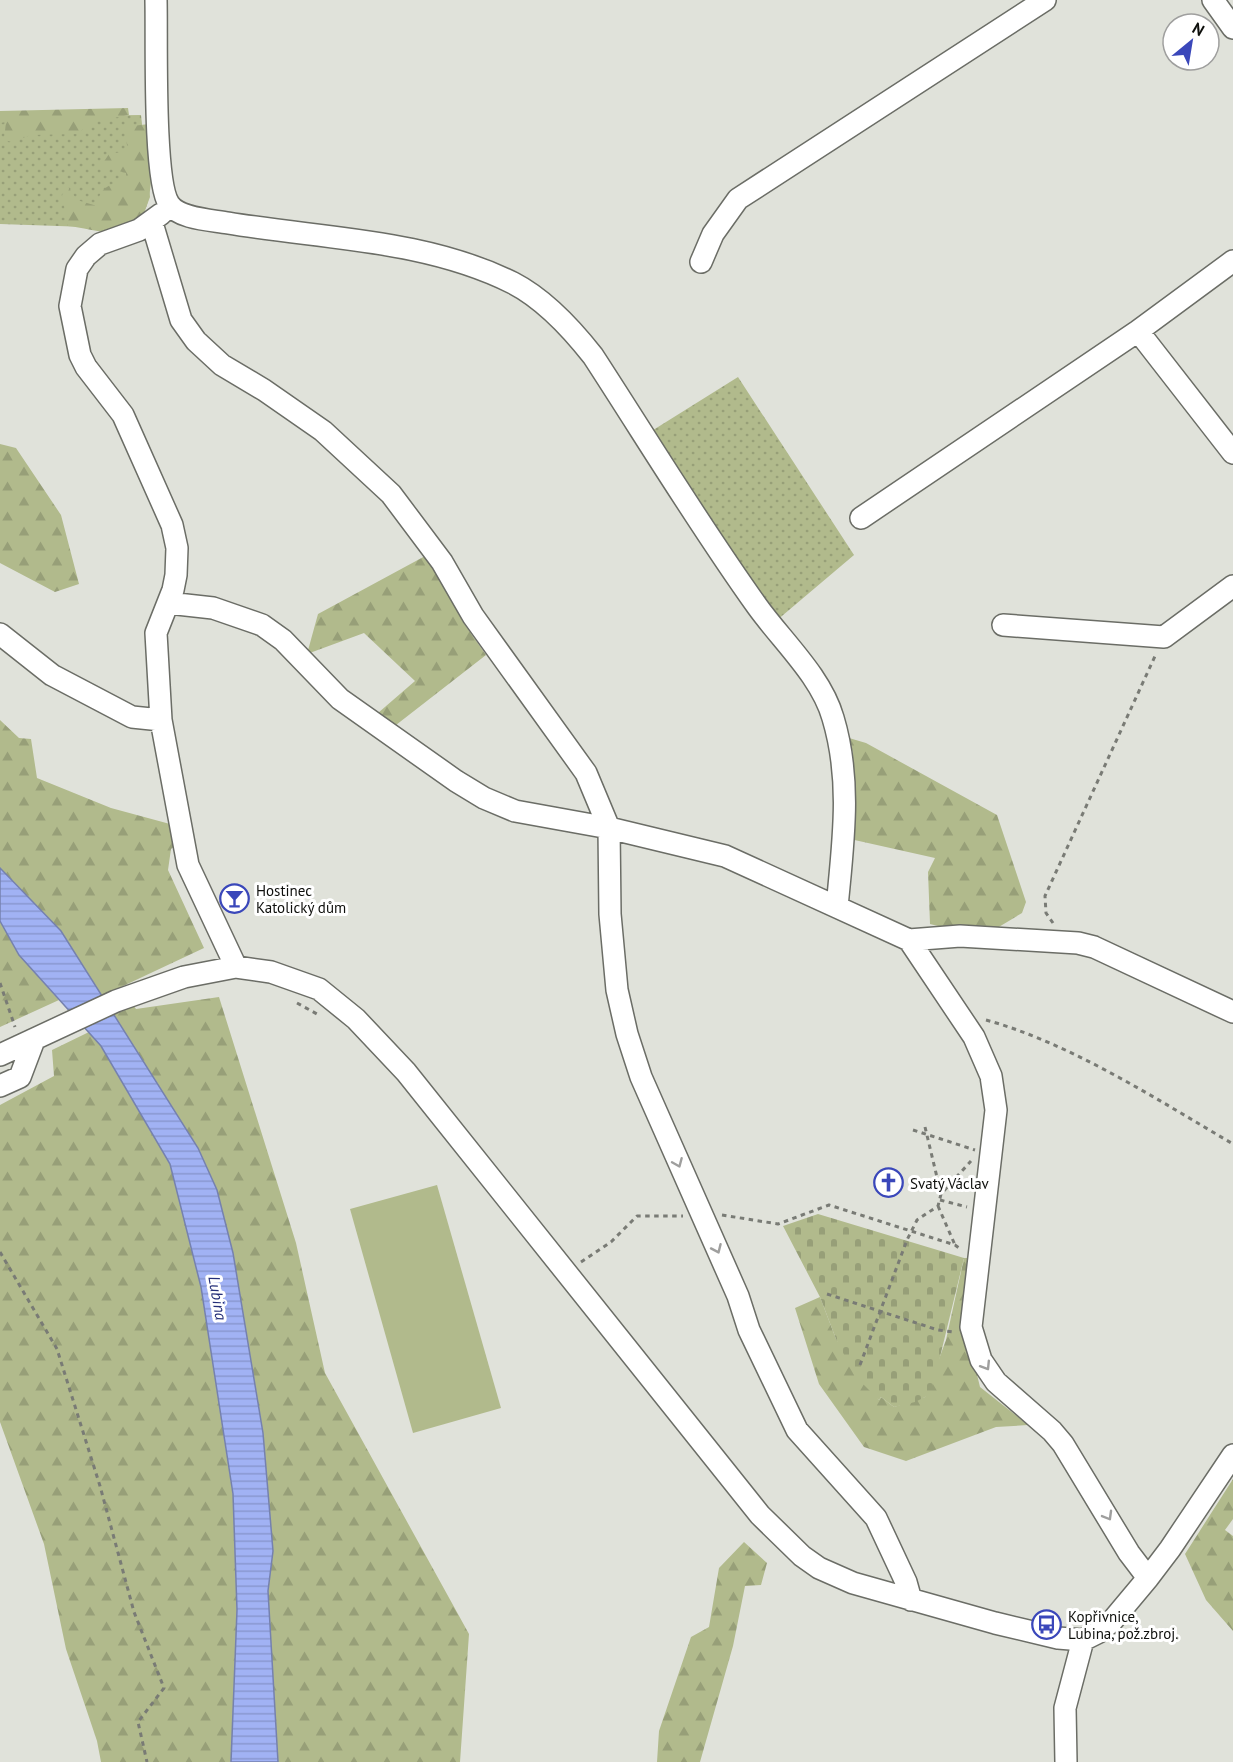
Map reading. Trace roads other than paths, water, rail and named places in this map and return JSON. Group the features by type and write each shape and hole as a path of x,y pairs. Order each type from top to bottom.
{"street":[{"path":"156,0 160,160 163,191 170,206 186,215 251,226 342,236 457,262 513,283 536,297 578,337 593,356 713,541 827,700 839,742 846,796 846,830 837,907"},
{"path":"701,262 713,234 738,199 1046,0"},
{"path":"1213,0 1233,28"},
{"path":"170,206 152,223 100,244 86,256 76,268 70,306 80,355 86,367 123,415 172,525 177,548 176,575 156,633 161,720 188,865 236,967"},
{"path":"152,223 181,320 187,330 222,365 298,412 331,437 400,504 442,562 473,616 586,773 609,828 610,915 617,990 638,1066 773,1380 797,1430 876,1518 906,1582 911,1600"},
{"path":"861,518 1138,331 1233,261"},
{"path":"1138,331 1233,453"},
{"path":"1003,625 1164,637 1233,586"},
{"path":"168,603 213,608 262,625 283,640 340,699 456,781 484,798 515,811 609,828 725,856 909,940 960,936 1078,943 1094,947 1233,1012"},
{"path":"0,634 51,675 132,717 161,720"},
{"path":"909,940 983,1052 994,1087 996,1110 981,1256 971,1324 981,1360 996,1382 1052,1431 1063,1444 1129,1553 1148,1578"},
{"path":"0,1055 116,1001 184,977 236,967 271,972 305,983 331,998 356,1019 406,1072 745,1497 784,1541 819,1568 853,1583 1058,1638 1083,1640 1099,1632 1112,1621 1148,1578 1233,1455"},
{"path":"0,1086 20,1077 34,1040"},
{"path":"1066,1762 1065,1708 1083,1640"}],"water":[{"name":"Lubina","path":"0,868 61,931 198,1148 217,1190 233,1253 263,1433 273,1551 268,1591 278,1762 231,1762 237,1610 233,1494 201,1287 170,1164 101,1046 19,955 0,921"}],"place":[{"name":"Hostinec Katolický dům","path":"235,899"},
{"name":"Svatý Václav","path":"889,1183"},
{"name":"Kopřivnice, Lubina, pož.zbroj.","path":"1047,1625"}]}
